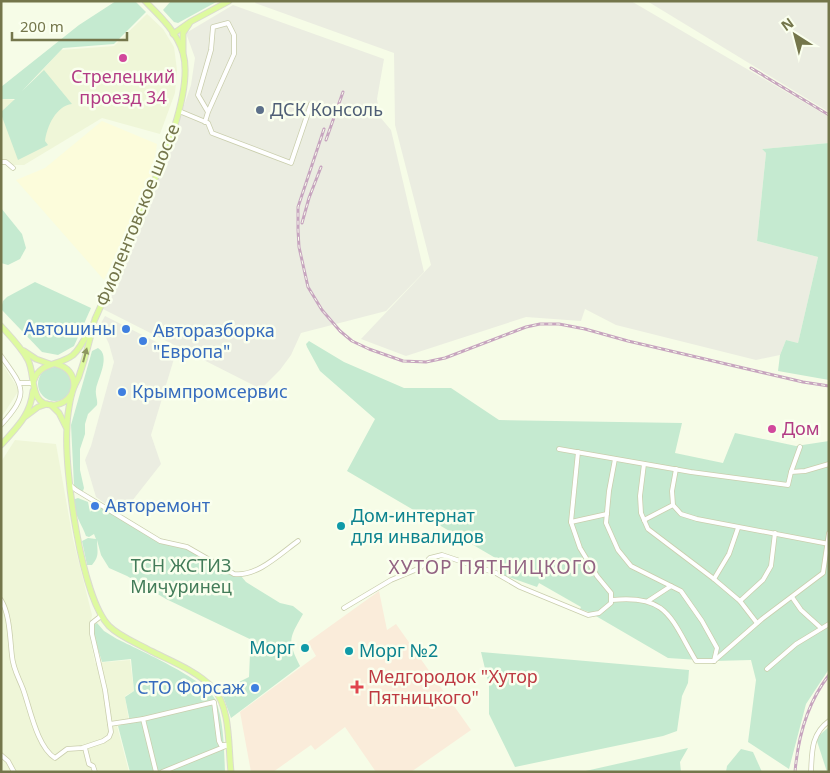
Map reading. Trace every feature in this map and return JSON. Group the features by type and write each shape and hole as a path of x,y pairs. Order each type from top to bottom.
{"main road":[{"name":"Фиолентовское шоссе","path":"33,386 40,369 65,360 77,352 94,320 150,190 179,111 186,71 183,52 166,24 145,1"},
{"path":"166,24 180,26 229,1"},
{"path":"173,34 190,22"},
{"path":"183,52 183,33 190,22"},
{"name":"Фиолентовское шоссе","path":"94,320 84,363 73,390 67,428 72,505 82,556 96,607 110,626 122,635 192,672 214,688 220,698 223,709 231,772"},
{"path":"1,326 22,349 36,359 66,368 73,377 73,390 66,401 61,404 49,404 38,407 24,418 1,445"},
{"path":"22,349 31,366 33,386 31,404 24,418"},
{"path":"33,386 38,398 49,404 59,413 67,428"}],"street":[{"path":"205,122 234,54 234,35 228,23 213,27 211,50 198,95 208,112"},
{"path":"179,111 205,122 212,133 291,163 311,104"},
{"path":"1,162 6,162 13,168"},
{"path":"1,356 20,384 21,397 17,406 1,425"},
{"path":"20,384 33,386"},
{"path":"559,449 644,464 788,485 800,447"},
{"path":"578,452 571,522 580,548 611,593 612,601"},
{"path":"615,458 606,523 618,550 630,566 681,591 702,621 717,648 714,661"},
{"path":"644,464 640,496 641,513 648,529 714,578 740,601 757,623"},
{"path":"791,472 805,471 829,464"},
{"path":"676,469 672,491 673,506 681,514 738,528 775,533 828,544"},
{"path":"70,484 76,490 160,541 187,547 234,574 241,575 263,566 298,542"},
{"path":"644,520 673,506"},
{"path":"571,522 607,514"},
{"path":"714,578 729,554 738,528"},
{"path":"740,601 763,580 771,566 775,533"},
{"path":"344,608 391,580 420,568 430,558 442,555 496,573 520,587 588,615 599,614 612,601 628,598 648,601 660,606 668,614 696,661 714,661 757,623 823,573 829,533"},
{"path":"822,574 829,575"},
{"path":"648,601 671,586"},
{"path":"792,597 801,610 821,628"},
{"path":"1,600 9,628 16,674 35,725 50,755 55,758 67,749 85,748 104,741 111,732 103,682 92,634 92,623 101,616"},
{"path":"768,669 796,644 829,624"},
{"path":"110,724 143,719 214,702 219,741 221,745 228,745"},
{"path":"143,719 156,772"},
{"path":"811,772 814,738 818,731 829,721"},
{"path":"162,772 228,745"},
{"path":"85,748 89,764 93,766 95,772"},
{"path":"1,755 8,760 14,772"}],"shaded area":[{"path":"256,1 631,1 829,117 829,143 762,149 766,153 757,241 818,257 798,343 786,340 780,355 756,360 616,325 585,309 581,321 526,317 406,356 361,339 431,265 395,125 394,53 255,3"},
{"path":"647,1 829,1 829,112"},
{"path":"233,5 384,59 377,99 380,117 391,130 424,272 386,311 301,333 291,355 280,370 261,389 103,309 164,165 191,85 195,58 186,33"},
{"path":"147,14 163,29 174,47 177,70 175,93 160,134 102,118 24,165 1,165 1,99 15,100 61,50 114,46"},
{"path":"102,121 157,144 152,176 104,280 16,180 45,168"},
{"path":"105,316 176,352 151,435 161,464 121,515 96,497 85,460 91,446 114,362 109,344 100,325"},
{"path":"1,362 19,390 1,418"},
{"path":"15,440 56,444 73,539 92,615 89,632 95,663 130,660 134,691 125,696 129,722 117,726 129,772 1,772 1,462"},
{"name":"Медгородок \"Хутор Пятницкого\"","path":"379,591 387,630 396,624 471,730 411,772 376,772 345,727 315,750 311,745 273,772 251,772 240,712 316,656 308,642"}],"green space":[{"path":"116,1 135,1 146,12 114,44 63,48 22,91 44,70 72,104 61,109 50,123 45,141 48,145 18,160 1,114 15,99 1,99 1,87 79,25"},
{"path":"171,1 218,1 178,23 174,22 163,10"},
{"path":"829,143 829,380 778,371 780,355 786,340 798,343 818,257 757,241 766,153 762,149"},
{"path":"1,208 22,234 26,248 20,259 8,265 1,263"},
{"path":"35,282 91,308 74,346 58,355 42,352 1,309 3,301 7,297"},
{"path":"309,341 344,362 404,388 451,388 499,420 682,423 675,453 723,463 735,433 796,446 829,441 829,669 806,704 789,769 748,742 756,680 751,660 714,661 668,658 589,612 580,609 581,607 539,583 537,587 500,574 504,563 347,471 375,419 320,371 307,347 306,344"},
{"path":"98,348 102,352 104,362 96,389 97,405 88,414 85,434 80,449 80,470 84,488 83,491 79,491 74,485 71,425 92,351"},
{"path":"55,367 67,372 72,384 67,396 55,401 43,396 38,384 43,372"},
{"name":"ТСН ЖСТИЗ Мичуринец","path":"78,498 88,502 90,512 95,503 160,542 187,548 233,576 241,576 246,582 280,603 293,606 303,614 291,640 300,666 231,718 221,691 249,677 250,654 256,642 166,599 127,576 109,568 101,555 97,540 98,553 96,559 92,565 87,565 82,541 88,538 96,539 94,534 89,537 86,536 78,518 74,504 75,499"},
{"path":"97,623 104,631 117,639 185,674 209,691 215,699 220,716 225,772 130,772 118,726 130,722 125,697 134,691 131,659 102,662 93,633 94,625"},
{"path":"481,652 689,670 688,683 682,696 677,731 663,736 515,767 489,714 489,685"},
{"path":"829,727 829,772 827,772 816,738"},
{"path":"688,748 680,762 681,772 581,772"},
{"path":"741,749 753,752 762,772 726,772 727,766"}],"railway":[{"path":"751,68 829,115"},
{"path":"326,140 343,92"},
{"path":"324,129 298,207 299,247 308,287 322,310 340,331 352,341 403,361 426,362 445,358 526,327 540,324 559,324 803,382 829,386"},
{"path":"302,223 321,167"},
{"path":"795,772 798,746 809,709 829,675"}],"place":[{"name":"Стрелецкий проезд 34","path":"123,58"},
{"name":"ДСК Консоль","path":"260,110"},
{"name":"Автошины","path":"126,329"},
{"name":"Авторазборка \"Европа\"","path":"143,341"},
{"name":"Крымпромсервис","path":"122,392"},
{"name":"Дом","path":"772,429"},
{"name":"Авторемонт","path":"95,506"},
{"name":"Дом-интернат для инвалидов","path":"341,526"},
{"name":"Морг","path":"305,648"},
{"name":"Морг №2","path":"349,651"},
{"name":"Медгородок \"Хутор Пятницкого\"","path":"357,687"},
{"name":"СТО Форсаж","path":"255,688"}],"district":[{"name":"ХУТОР ПЯТНИЦКОГО","path":"493,567"}]}
